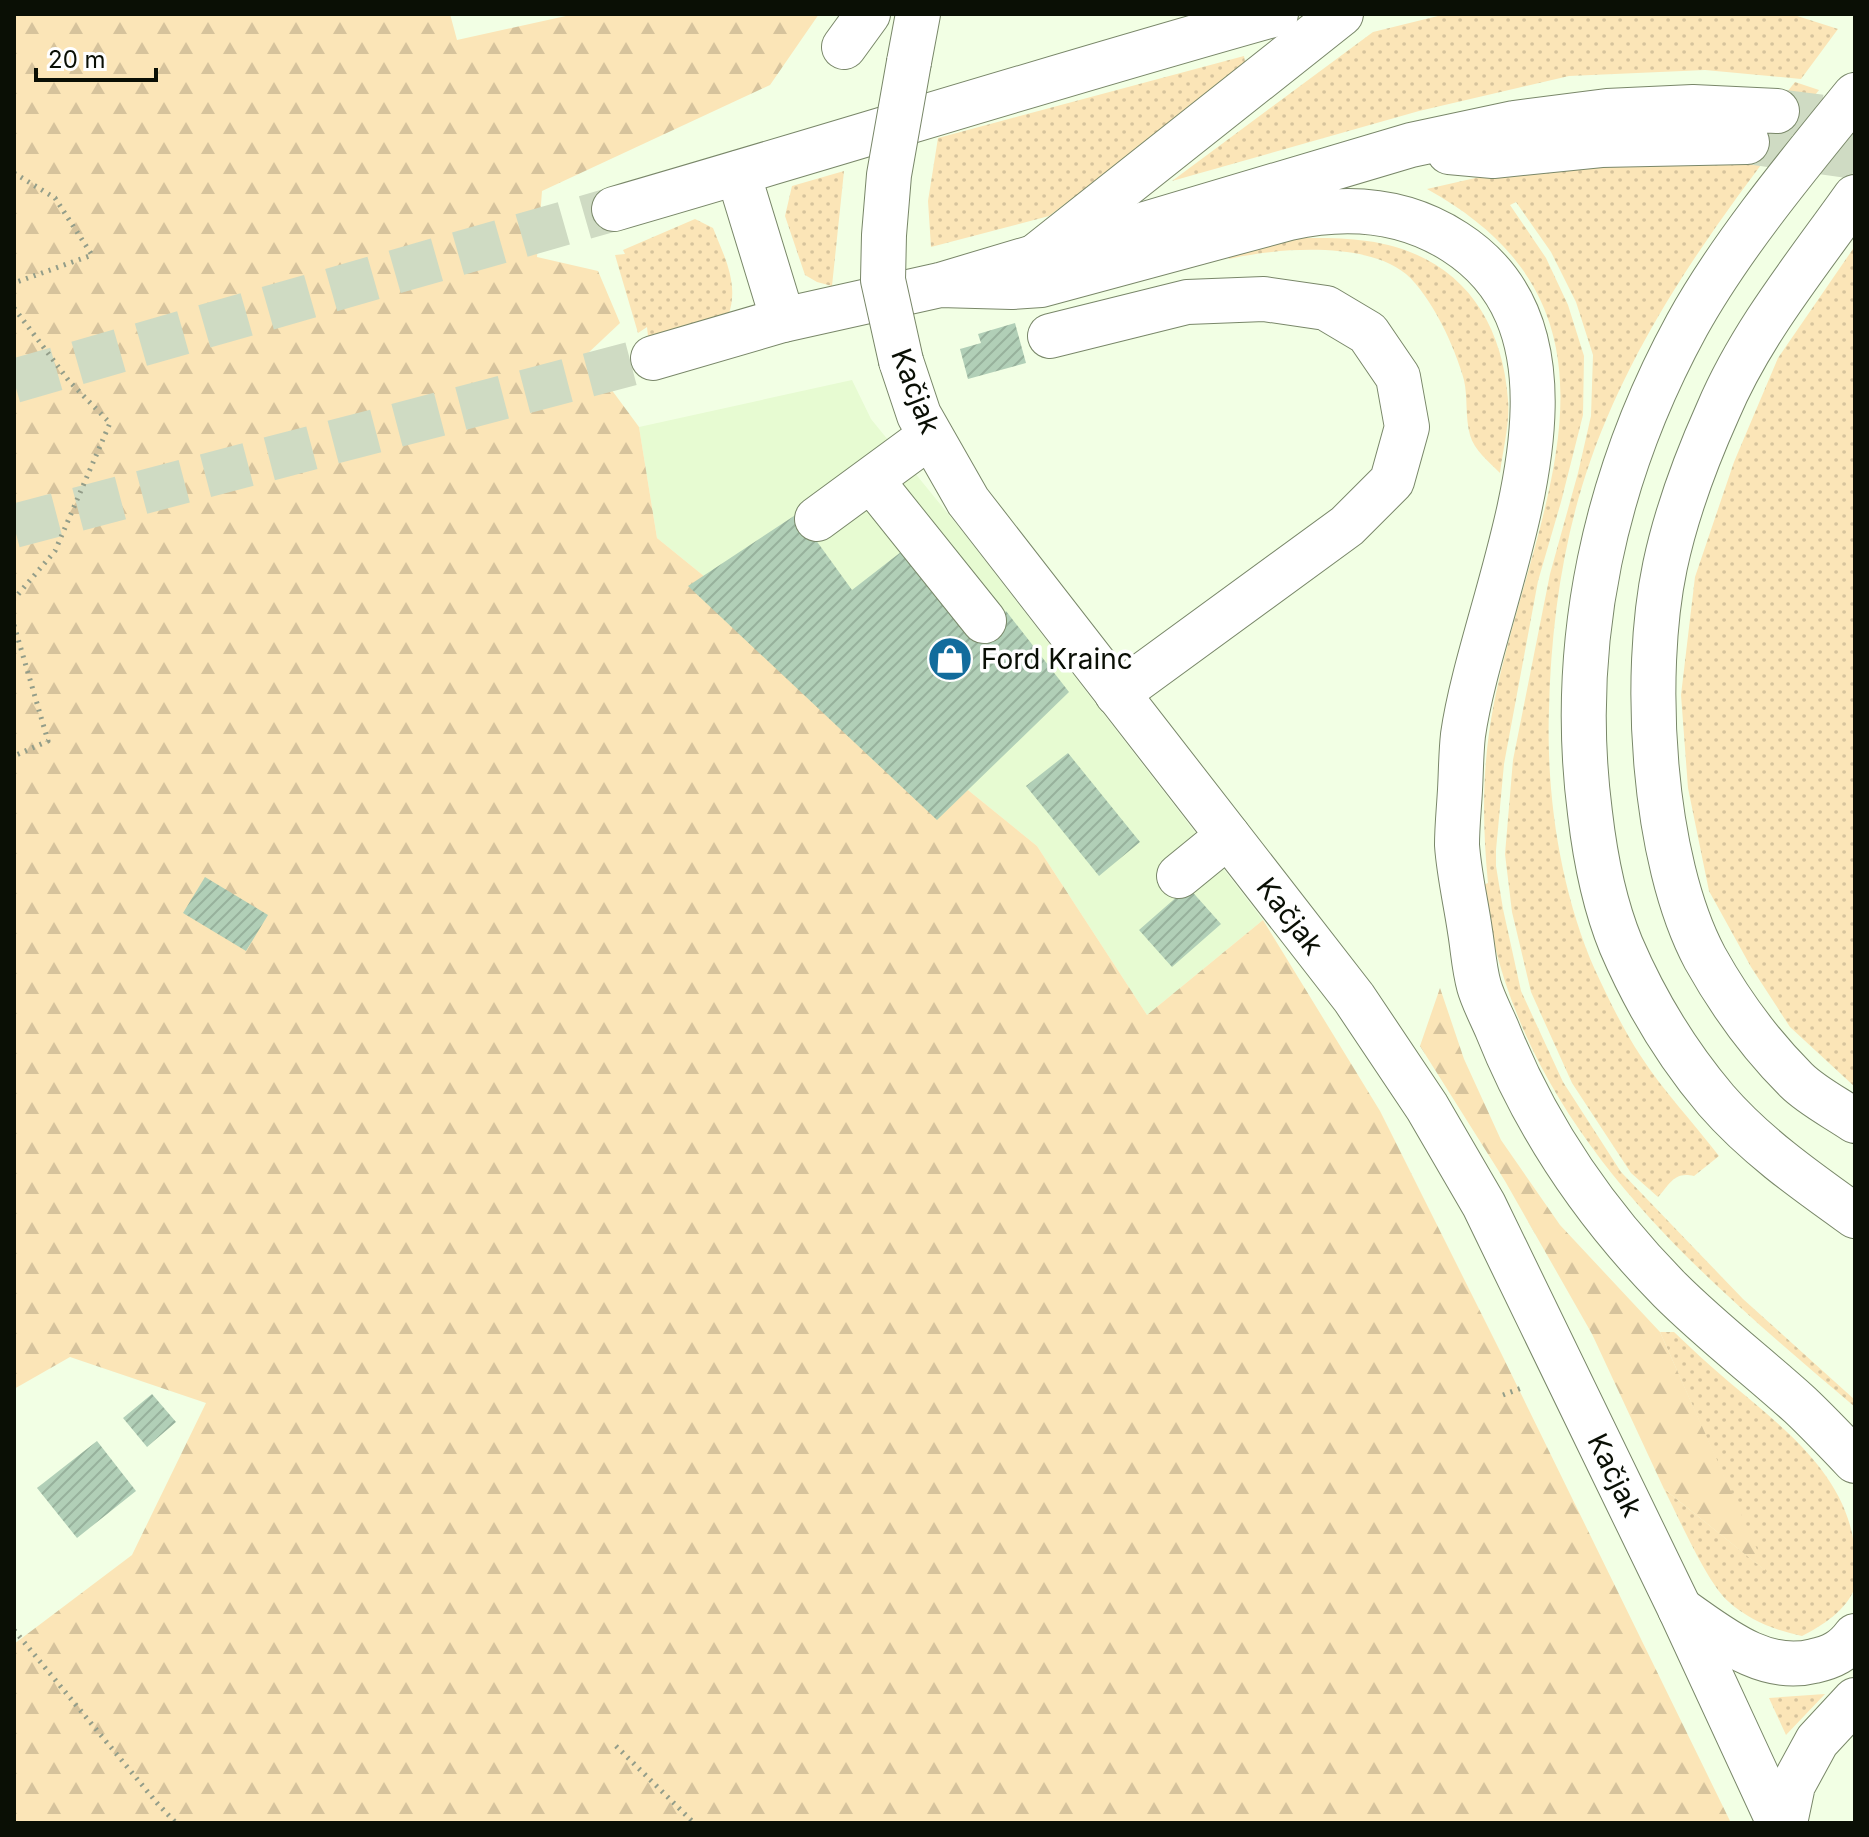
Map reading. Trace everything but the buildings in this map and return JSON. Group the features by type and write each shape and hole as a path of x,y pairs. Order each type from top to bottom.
{"main road":[{"name":"Kačjak","path":"918,14 889,175 883,280 901,361 919,415 968,501 1354,998 1427,1107 1484,1205 1782,1823"},
{"path":"614,209 986,100 1078,69 1276,14"},
{"path":"1036,256 1341,14"},
{"path":"1855,95 1734,252 1687,324 1646,407 1616,493 1594,582 1584,679 1584,765 1595,854 1620,943 1653,1010 1717,1100 1778,1160 1855,1216"},
{"path":"653,358 783,320 940,285 1411,145 1514,123 1607,111 1693,107 1777,111"},
{"path":"1411,145 1493,156 1601,145 1747,142"},
{"path":"738,173 783,320"},
{"path":"1855,197 1761,330 1718,409 1685,496 1665,565 1655,631 1654,709 1662,810 1676,883 1705,957 1749,1025 1797,1082 1855,1121"},
{"path":"940,285 1041,285 1289,218 1316,212 1347,211 1381,212 1411,219 1437,230 1481,261 1498,280 1520,321 1530,362 1534,409 1516,519 1463,735 1457,845 1478,984 1516,1079 1583,1188 1628,1246 1673,1292 1802,1407 1855,1461"},
{"path":"1050,336 1187,302 1264,299 1326,308 1368,333 1398,377 1407,427 1392,481 1347,526 1117,694"},
{"path":"817,519 930,436"},
{"path":"871,480 984,621"},
{"path":"1179,876 1228,836"},
{"path":"1680,1609 1732,1644 1769,1662 1803,1664 1831,1657 1847,1647 1855,1636"},
{"path":"1782,1823 1793,1785 1817,1741 1855,1700"}],"path":[{"path":"14,173 55,198 92,255 14,283"},
{"path":"14,308 69,381 110,423 55,551 14,599"},
{"path":"14,625 48,741 14,756"},
{"path":"1503,1395 1533,1384"},
{"path":"14,1630 176,1823"},
{"path":"616,1746 694,1823"}],"shaded area":[{"path":"852,380 871,419 962,531 1263,920 1147,1015 1037,846 657,538 639,427"}],"green space":[{"path":"14,14 450,14 457,40 575,14 819,14 770,85 542,191 537,257 598,271 620,323 586,355 639,427 657,538 1037,846 1147,1015 1263,920 1380,1111 1731,1823 14,1823 14,1644 132,1555 206,1403 70,1357 14,1389"},
{"path":"1446,14 1791,14 1838,29 1801,79 1705,70 1569,76 1419,111 1172,181 1373,32"},
{"path":"1244,56 1246,67 1049,216 931,247 928,201 938,138"},
{"path":"1795,82 1819,90 1690,265 1661,311 1611,408 1591,459 1573,520 1560,582 1552,646 1549,742 1553,808 1564,875 1583,939 1595,970 1634,1045 1658,1081 1719,1156 1694,1176 1677,1177 1658,1197 1631,1173 1572,1083 1531,992 1512,912 1505,854 1513,760 1550,574 1591,416 1593,355 1576,302 1551,252 1516,202 1510,205 1546,258 1568,305 1584,356 1583,415 1538,581 1504,764 1496,866 1521,991 1563,1082 1621,1172 1743,1299 1855,1400 1855,1407 1741,1308 1686,1256 1635,1201 1589,1143 1549,1080 1516,1013 1493,939 1483,885 1488,883 1485,771 1494,703 1549,490 1560,422 1558,356 1538,295 1496,239 1427,189 1506,171 1561,163 1732,162"},
{"path":"844,171 832,286 805,275 785,216 792,186"},
{"path":"695,219 713,228 726,260 732,293 728,316 648,336 647,327 638,333 615,255 625,254 623,250"},
{"path":"1288,238 1347,239 1398,248 1425,259 1449,274 1468,293 1484,315 1504,369 1508,409 1500,473 1482,456 1472,440 1460,367 1449,338 1416,284 1389,263 1345,252 1295,250 1229,259 1228,251"},
{"path":"1855,246 1855,1087 1790,1027 1751,967 1709,891 1688,788 1681,695 1695,577 1734,462 1778,358"},
{"path":"1440,988 1464,1059 1501,1140 1560,1225 1660,1332 1767,1572 1664,1489 1592,1334 1505,1181 1420,1046"},
{"path":"1660,1332 1674,1332 1773,1419 1813,1460 1843,1506 1852,1533 1855,1587 1840,1610 1802,1636 1754,1620 1729,1602 1703,1566 1664,1489 1765,1570"},
{"path":"1825,1694 1786,1735 1769,1698"}],"tunnel":[{"path":"1777,111 1855,121"},
{"path":"1747,142 1855,157"},
{"path":"14,381 614,209"},
{"path":"14,526 653,358"}],"place":[{"name":"Ford Krainc","path":"950,659"}]}
